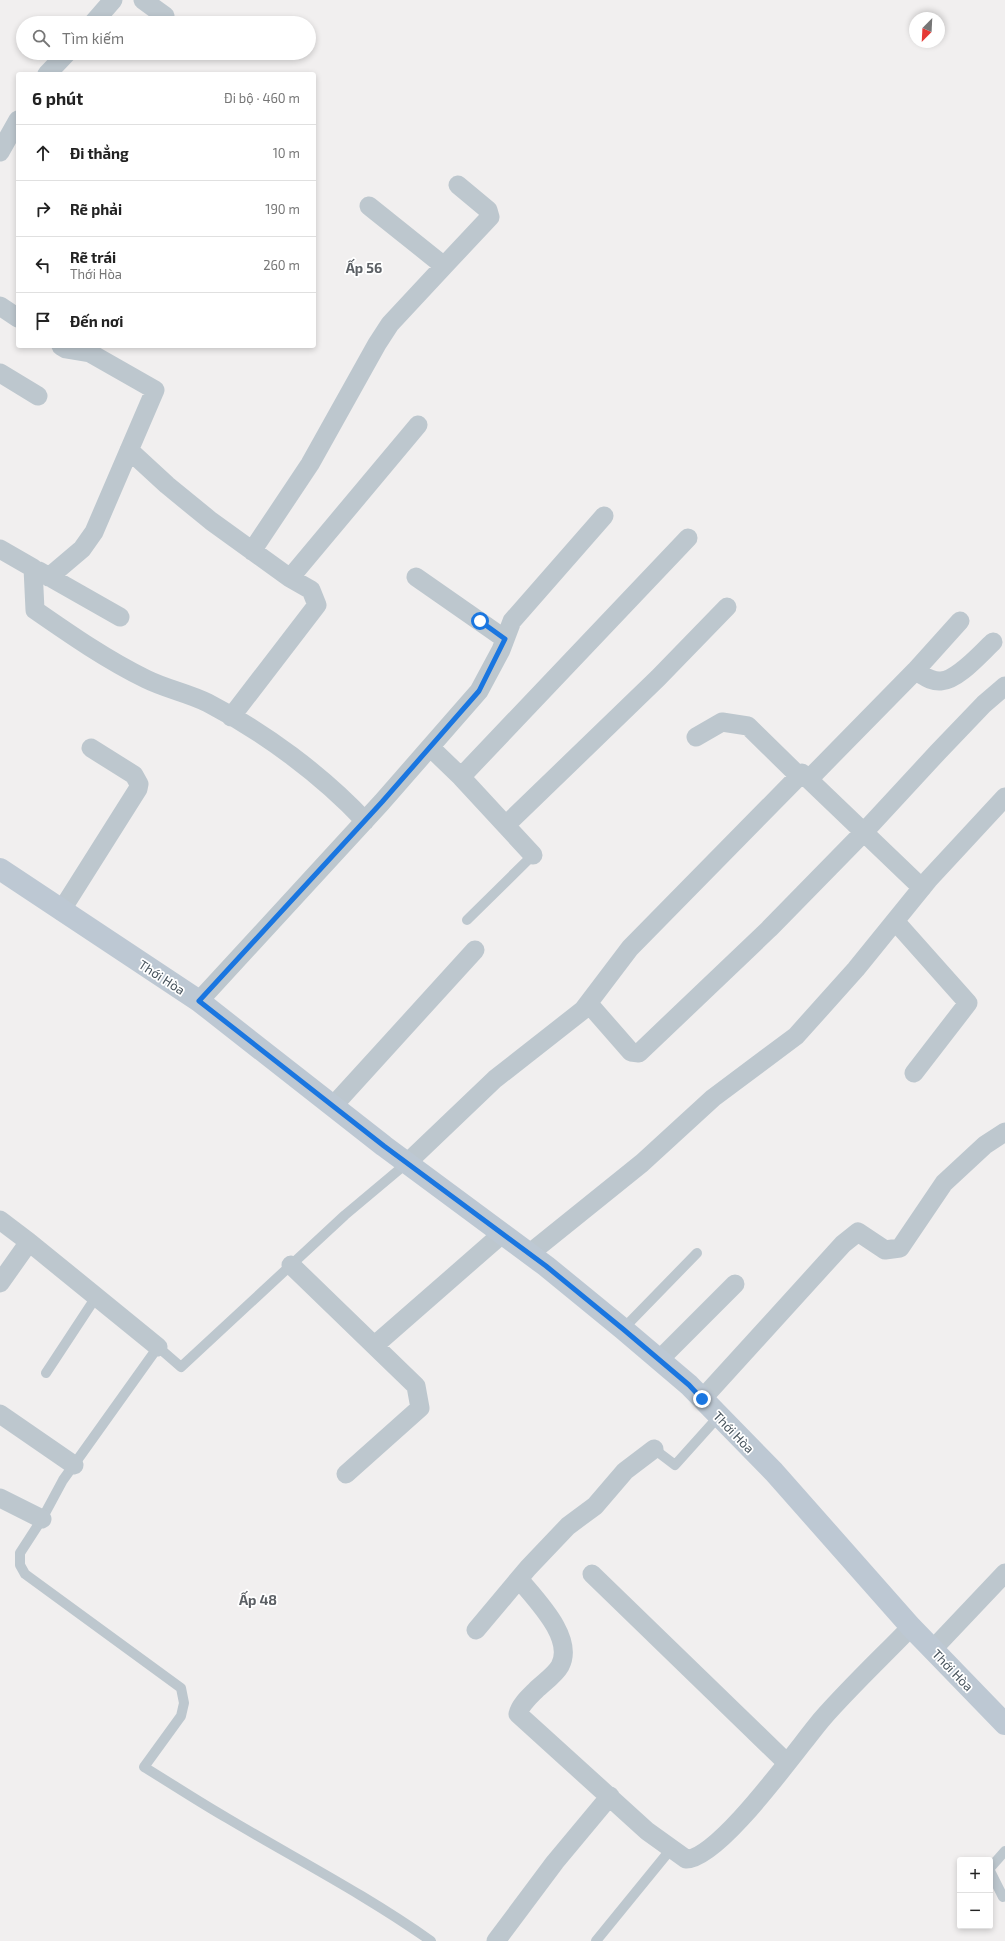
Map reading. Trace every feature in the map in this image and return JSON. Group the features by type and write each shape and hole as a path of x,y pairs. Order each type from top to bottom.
{"street":[{"path":"99,16 113,0"},
{"path":"143,0 165,16"},
{"path":"49,72 60,60"},
{"path":"0,152 16,123"},
{"path":"252,551 310,464 377,344 390,324 490,217 488,210 458,185"},
{"path":"369,206 444,266"},
{"path":"0,306 16,317"},
{"path":"41,573 82,549 94,532 155,390 90,353 65,348"},
{"path":"0,373 38,396"},
{"path":"290,578 418,425"},
{"path":"129,450 167,485 252,551 290,578 311,590 317,605 231,717"},
{"path":"199,1001 365,821 479,691 505,639 512,621 604,516"},
{"path":"461,777 688,538"},
{"path":"0,549 120,617"},
{"path":"41,573 36,610 70,634 146,679 207,702 231,717 301,763 341,795 365,821"},
{"path":"416,577 505,639"},
{"path":"506,825 658,678 727,607"},
{"path":"406,1163 495,1079 552,1036 589,1004 601,985 630,948 915,671 960,621"},
{"path":"915,671 929,679 941,681 952,677 967,667 993,642"},
{"path":"589,1004 610,1030 631,1052 639,1053 769,930 864,832 984,704 1005,686"},
{"path":"696,737 722,722 748,726 864,832 922,888"},
{"path":"430,747 461,777 533,855"},
{"path":"62,911 138,789 139,784 134,775 91,748"},
{"path":"529,1254 642,1163 714,1098 796,1036 856,969 922,888 1005,797"},
{"name":"Thới Hòa","path":"0,869 199,1001 406,1163 546,1266 623,1329 702,1399 774,1472 911,1627 1005,1724"},
{"path":"895,921 968,1004 914,1073"},
{"path":"333,1106 475,950"},
{"path":"702,1399 843,1244 858,1232 885,1250 900,1248 944,1183 985,1145 1005,1132"},
{"path":"0,1220 158,1347"},
{"path":"375,1345 502,1234"},
{"path":"0,1283 29,1242"},
{"path":"291,1265 416,1386 420,1408 346,1474"},
{"path":"658,1360 735,1284"},
{"path":"0,1414 74,1465"},
{"path":"476,1630 519,1579 568,1526 595,1506 624,1471 654,1449"},
{"path":"0,1498 42,1520"},
{"path":"933,1649 1005,1573"},
{"path":"592,1574 786,1763"},
{"path":"519,1579 547,1614 561,1639 564,1654 558,1669 527,1699 518,1714 647,1831 686,1859 697,1857 726,1834 822,1719 911,1627"},
{"path":"496,1941 555,1862 610,1796"}],"lane":[{"path":"468,920 533,855"},
{"path":"406,1163 291,1265 181,1367 158,1347 74,1465 42,1520 20,1553 20,1565 25,1574 181,1688 184,1703 181,1716 144,1767 227,1818 346,1885 400,1919 431,1941"},
{"path":"623,1329 697,1253"},
{"path":"46,1373 96,1297"},
{"path":"654,1449 675,1465 719,1416"},
{"path":"596,1941 671,1849"},
{"path":"993,1865 1005,1851"},
{"path":"993,1877 1003,1897"}],"district":[{"name":"Ấp 56","path":"364,267"},
{"name":"Ấp 48","path":"258,1599"}],"route":[{"path":"480,621 505,639 501,650 479,691 382,802 199,1001 384,1146 546,1266 689,1385 702,1399"}]}
